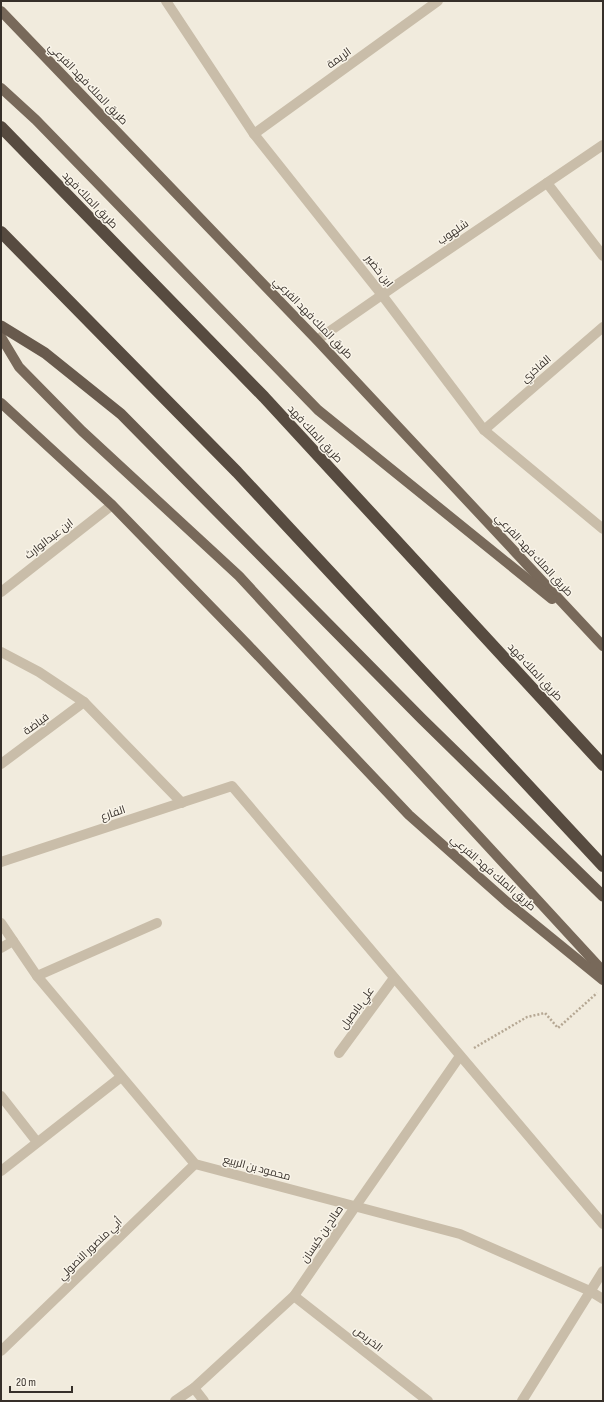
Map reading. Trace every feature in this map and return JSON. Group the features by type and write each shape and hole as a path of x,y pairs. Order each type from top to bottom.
{"highway":[{"name":"طريق الملك فهد","path":"1,127 264,397 603,765"},
{"path":"1,232 237,472 603,866"},
{"path":"1,326 45,353 121,414 422,719 603,896"}],"main road":[{"name":"طريق الملك فهد الفرعي","path":"1,11 317,340 603,646"},
{"path":"1,88 41,126 318,410 582,623"},
{"path":"1,337 19,367 77,426 239,576 603,971"},
{"name":"طريق الملك فهد الفرعي","path":"1,403 112,506 248,645 409,815 507,902 603,980"}],"street":[{"name":"ابن خضير","path":"166,1 254,134 382,295 484,430 603,529"},
{"name":"الريمة","path":"254,134 438,1"},
{"name":"شلهوب","path":"317,340 603,145"},
{"path":"547,183 603,256"},
{"name":"الفاخري","path":"484,430 603,327"},
{"name":"ابن عبدالوارث","path":"1,592 112,506"},
{"path":"1,652 39,672 84,702 182,803"},
{"name":"فياضة","path":"1,764 84,702"},
{"name":"الفارع","path":"2,859 232,786 394,978"},
{"path":"1,923 37,976 195,1164"},
{"path":"37,976 157,923"},
{"path":"1,948 13,941"},
{"path":"394,978 603,1224"},
{"name":"علي بابصيل","path":"339,1053 394,978"},
{"name":"صالح بن كيسان","path":"175,1401 194,1388 294,1296 460,1056"},
{"path":"1,1171 121,1077"},
{"path":"1,1096 37,1142"},
{"name":"محمود بن الربيع","path":"195,1164 460,1234 590,1291 603,1299"},
{"name":"أبي منصور النصولي","path":"1,1351 195,1164"},
{"path":"522,1401 603,1271"},
{"name":"الخريص","path":"294,1296 428,1401"},
{"path":"194,1388 204,1401"}],"path":[{"path":"460,1056 527,1017 545,1013 558,1028 597,993"}]}
